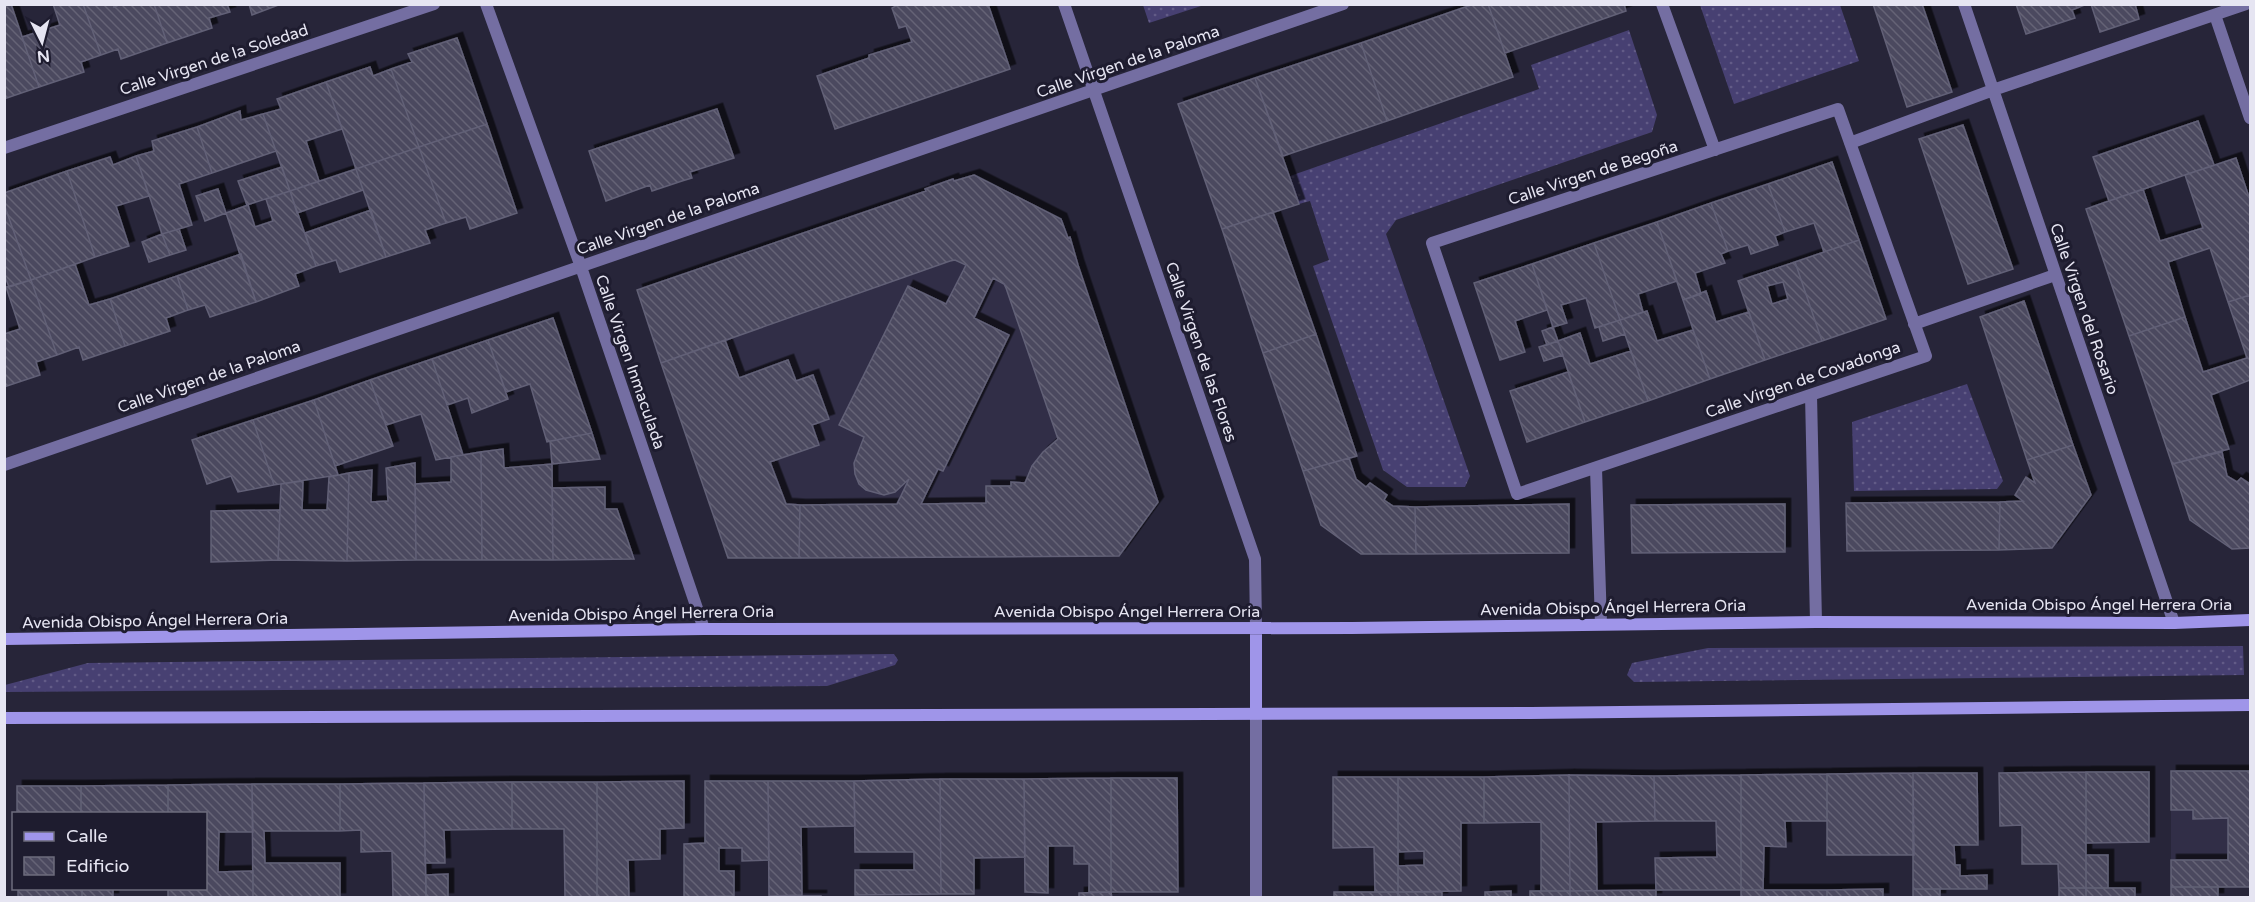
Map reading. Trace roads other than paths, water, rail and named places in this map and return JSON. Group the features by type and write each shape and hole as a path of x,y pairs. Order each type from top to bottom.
{"main road":[{"name":"Avenida Obispo Ángel Herrera Oria","path":"4,639 704,629 1256,628 1816,622 2174,623 2250,620"},
{"path":"1256,628 1256,714"},
{"path":"4,718 1531,713 2250,705"}],"street":[{"name":"Calle Virgen de la Soledad","path":"4,148 434,4"},
{"name":"Calle Virgen Inmaculada","path":"486,4 581,267 704,629"},
{"name":"Calle Virgen de las Flores","path":"1064,4 1255,559 1256,628"},
{"name":"Calle Virgen de la Paloma","path":"4,465 1093,92 1343,4"},
{"path":"1662,4 1715,150"},
{"name":"Calle Virgen del Rosario","path":"1964,4 2174,623"},
{"path":"1914,324 1850,142 1993,90 2246,4"},
{"path":"2215,15 2250,118"},
{"name":"Calle Virgen de Begoña","path":"1517,494 1432,243 1838,109 1850,142"},
{"name":"Calle Virgen de Covadonga","path":"1517,494 1926,356 1914,324 2055,275"},
{"path":"1811,395 1816,622"},
{"path":"1596,468 1601,624"},
{"path":"1256,714 1256,897"}]}
